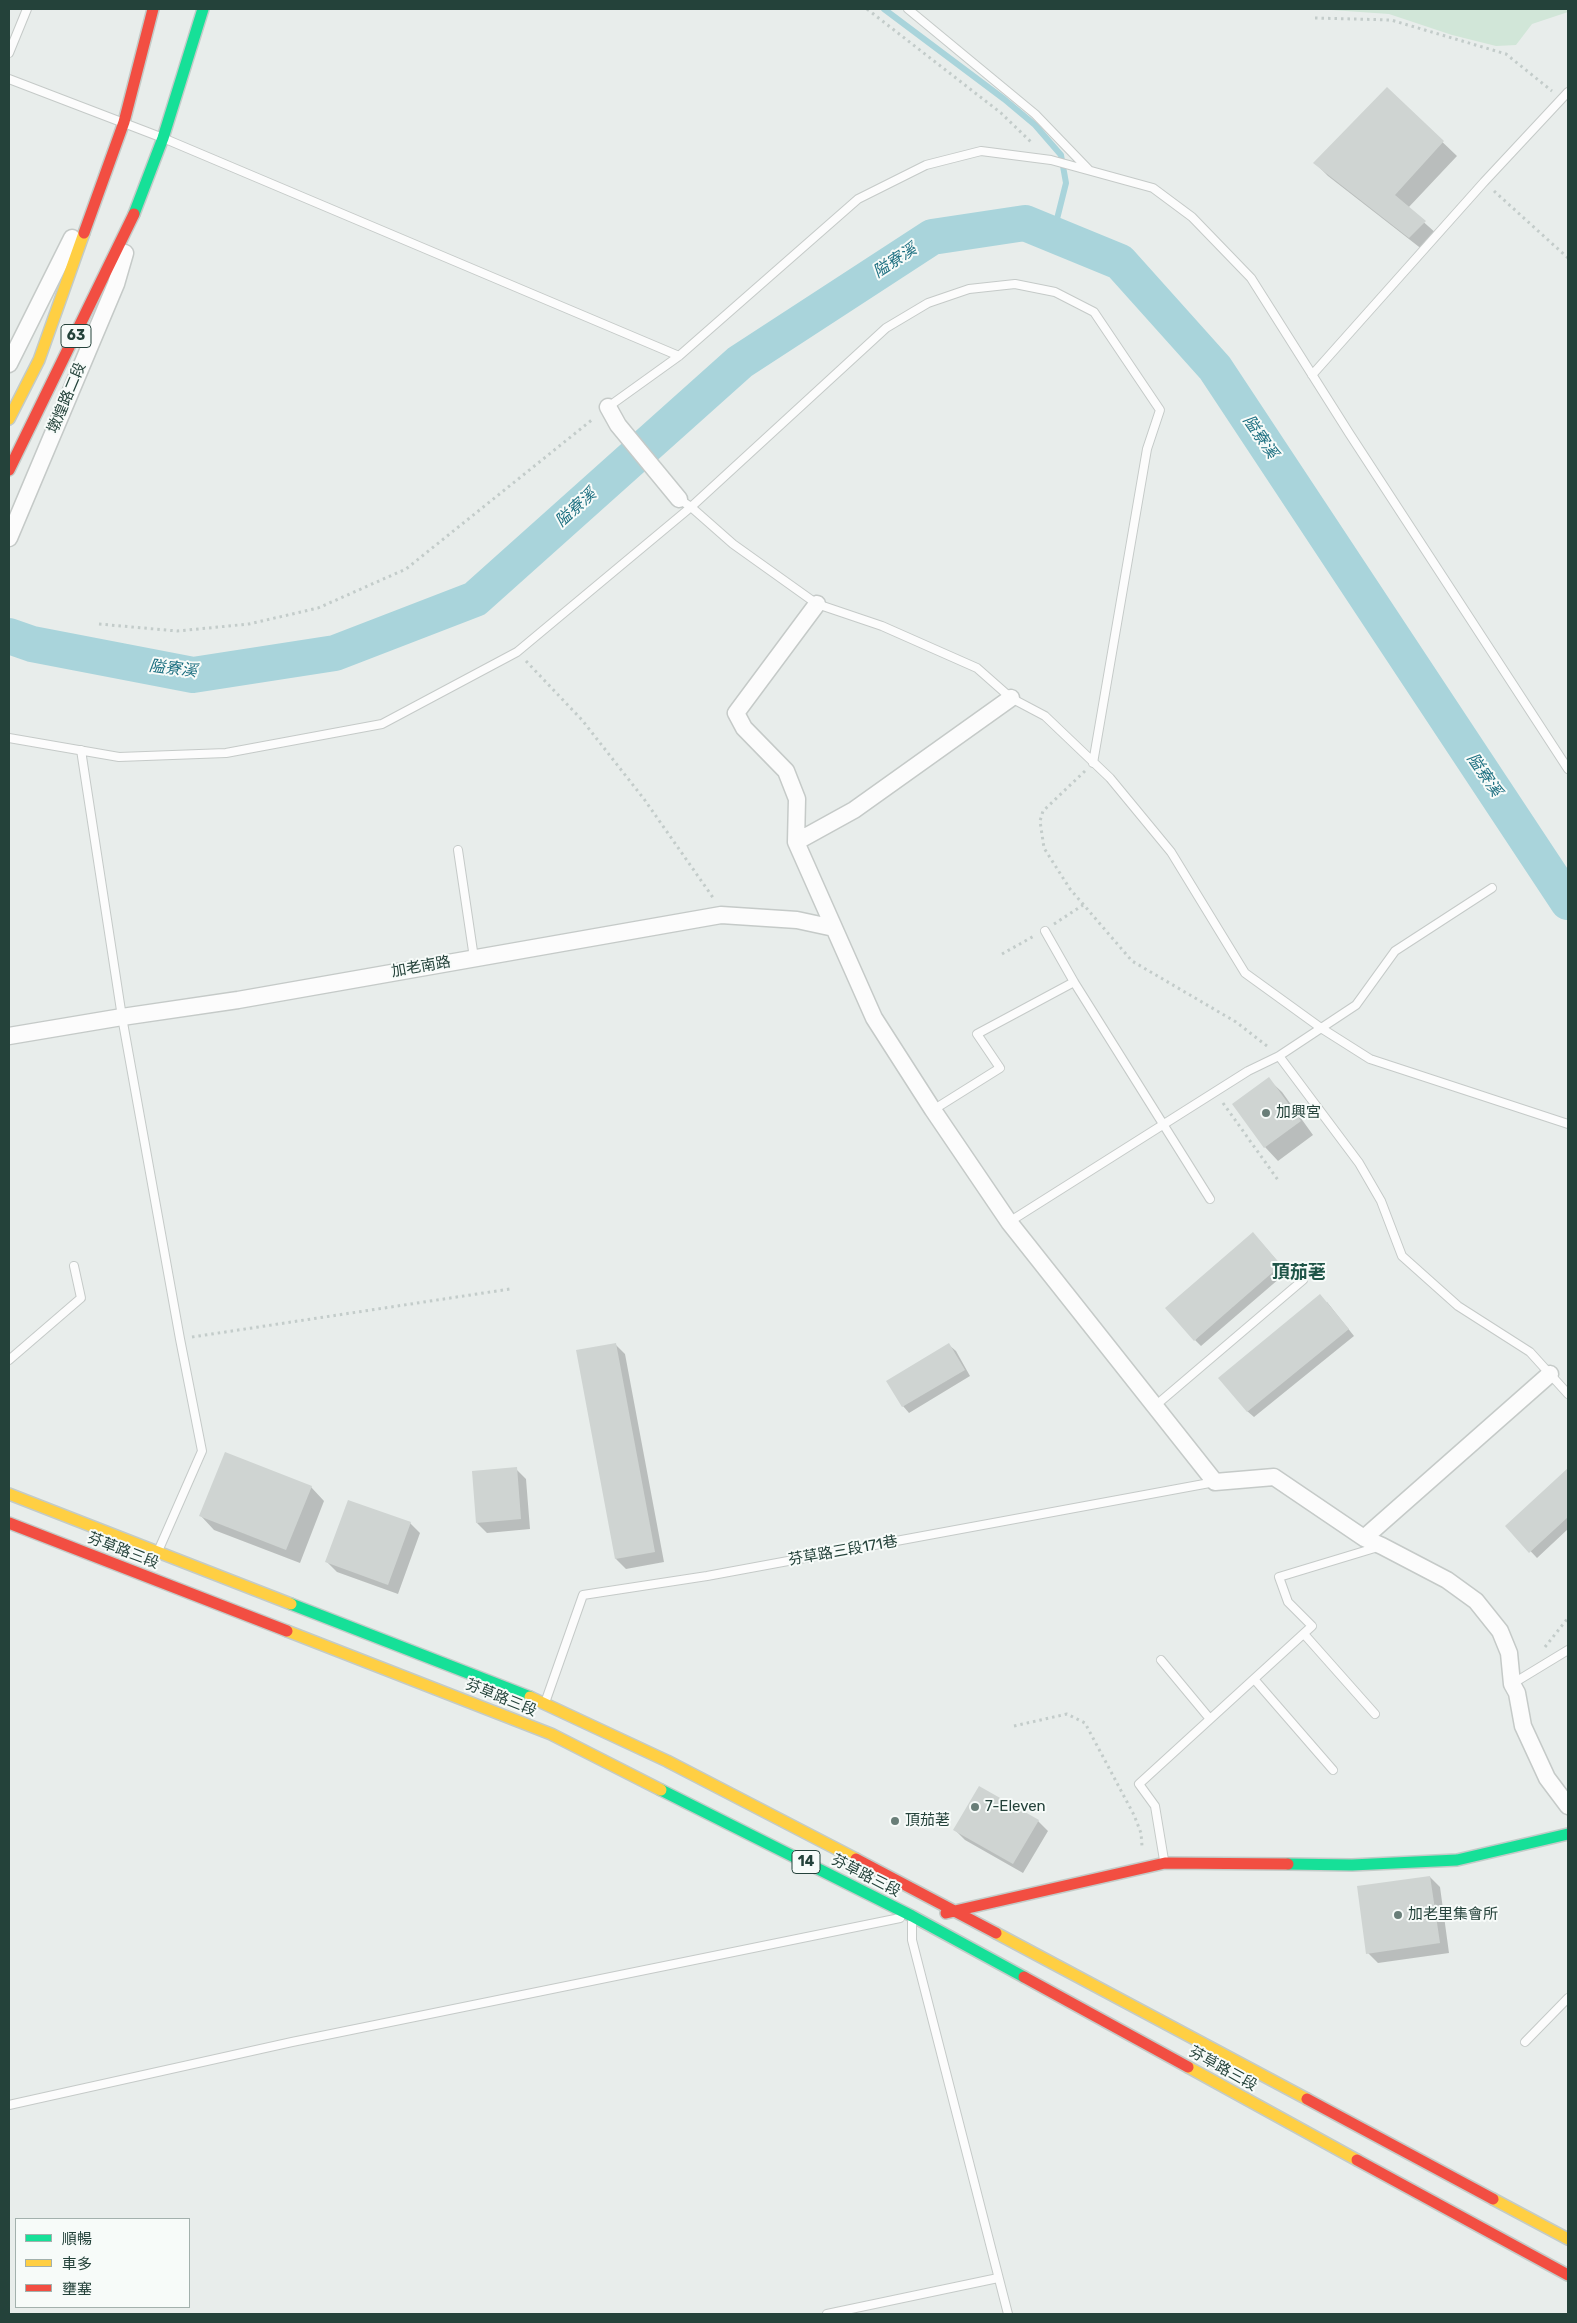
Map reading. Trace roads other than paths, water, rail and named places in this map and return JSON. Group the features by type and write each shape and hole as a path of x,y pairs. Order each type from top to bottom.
{"main road":[{"name":"63","path":"9,419 39,360 102,178 124,122 152,9"},
{"name":"墩煌路二段","path":"9,470 141,200 163,138 202,9"},
{"name":"芬草路三段","path":"9,1494 545,1703 666,1761 956,1912 1568,2239"},
{"name":"芬草路三段","path":"9,1523 552,1734 912,1916 1568,2275"},
{"path":"912,1916 956,1912 1165,1863 1352,1865 1457,1860 1568,1834"}],"street":[{"path":"9,364 102,178"},
{"name":"墩煌路二段","path":"9,538 116,284 141,200"},
{"path":"608,408 618,425 685,503"},
{"path":"817,604 736,713 744,728 786,771 797,798 796,842 874,1018 933,1110 1009,1222 1215,1482 1274,1478 1364,1538 1447,1580 1476,1601 1500,1632 1509,1653 1512,1684 1517,1693 1523,1726 1547,1778 1568,1806"},
{"path":"796,842 854,810 1011,698"},
{"name":"加老南路","path":"9,1036 122,1016 238,1000 721,915 797,920 834,928"},
{"path":"1364,1538 1550,1374"}],"lane":[{"path":"9,53 27,9"},
{"path":"908,9 1036,114 1089,170"},
{"path":"9,78 163,138 679,356"},
{"path":"1312,376 1484,182 1568,92"},
{"path":"608,408 679,356 858,199 926,165 981,151 1051,160 1153,188 1192,217 1251,278 1312,376 1568,769"},
{"path":"9,738 118,757 226,753 382,724 517,652 886,328 928,303 969,289 1016,284 1056,292 1094,312 1160,410 1147,449 1093,763"},
{"path":"685,503 732,544 817,604 882,626 977,668 1011,698 1045,716 1110,778 1171,852 1245,973 1321,1028 1370,1059 1568,1124"},
{"path":"80,750 122,1016 202,1451 158,1552"},
{"path":"458,850 474,958"},
{"path":"1009,1222 1248,1071 1279,1056 1356,1005 1395,951 1492,888"},
{"path":"1044,931 1210,1199"},
{"path":"933,1110 1000,1068 977,1034 1074,982"},
{"path":"1279,1056 1359,1163 1380,1202 1402,1256 1458,1306 1530,1352 1568,1394"},
{"path":"9,1360 81,1298 74,1266"},
{"path":"1154,1406 1303,1280"},
{"name":"芬草路三段171巷","path":"545,1703 582,1596 708,1576 1215,1482"},
{"path":"1165,1863 1155,1806 1139,1784 1312,1626 1288,1602 1279,1577 1382,1546"},
{"path":"1304,1634 1375,1714"},
{"path":"1512,1684 1568,1650"},
{"path":"1161,1660 1210,1719"},
{"path":"1254,1679 1333,1770"},
{"path":"9,2105 311,2038 912,1916 912,1940 1008,2314"},
{"path":"1526,2042 1568,1998"},
{"path":"827,2314 998,2278"}],"waterway":[{"path":"884,9 1004,99 1035,125 1061,155 1066,183 1053,235"},
{"name":"隘寮溪","path":"9,636 32,644 193,675 335,653 475,599 740,362 932,237 1025,223 1120,262 1215,368 1568,902"}],"place":[{"name":"加興宮","path":"1266,1113"},
{"name":"7-Eleven","path":"975,1807"},
{"name":"頂茄荖","path":"895,1821"},
{"name":"加老里集會所","path":"1398,1915"}],"district":[{"name":"頂茄荖","path":"1299,1273"}]}
